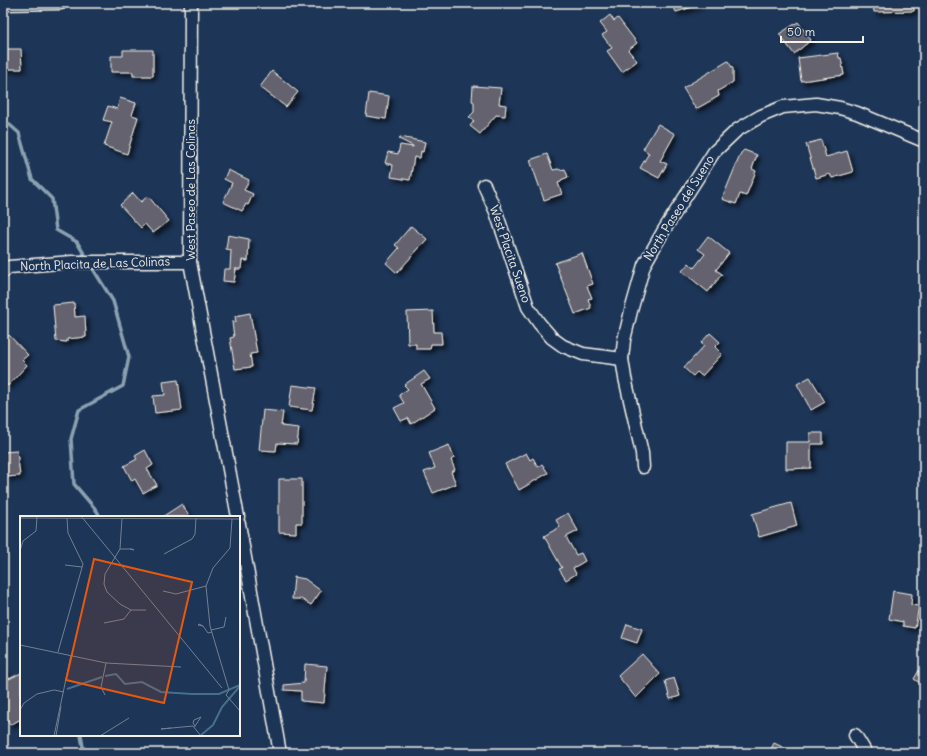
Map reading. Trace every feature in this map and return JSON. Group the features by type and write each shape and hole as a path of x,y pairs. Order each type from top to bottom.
{"street":[{"path":"3,4 61,3"},
{"name":"West Paseo de Las Colinas","path":"191,3 190,262 238,516"},
{"name":"North Paseo del Sueno","path":"643,467 642,453 622,359 624,340 644,265 664,230 714,152 737,130 761,116 783,107 816,104 840,108 857,113 924,141"},
{"name":"West Placita Sueno","path":"484,185 496,212 528,307 539,323 552,338 564,346 583,354 622,359"},
{"name":"North Placita de Las Colinas","path":"3,272 9,267 72,262 190,262"},
{"path":"240,530 280,753"},
{"path":"855,735 866,753"}],"building":[{"path":"672,3 699,3 699,5 676,12"},
{"path":"873,3 914,3 914,11 874,12"},
{"path":"610,15 614,21 618,18 637,43 628,50 637,61 622,72 607,51 612,48 602,35 607,32 600,23"},
{"path":"798,22 811,40 794,54 779,34"},
{"path":"3,49 21,49 22,69 3,69"},
{"path":"123,50 153,50 153,76 133,76 133,72 111,72 111,56 123,56"},
{"path":"838,53 839,58 841,58 844,75 801,81 798,58"},
{"path":"728,61 733,69 733,82 718,91 719,96 696,109 683,88"},
{"path":"272,71 298,92 286,107 260,87"},
{"path":"473,86 501,88 499,104 506,105 505,116 496,115 480,134 470,126 474,121 469,117 474,112 474,102 472,101"},
{"path":"369,93 389,96 386,119 366,116"},
{"path":"120,98 136,103 132,115 138,117 127,154 104,146 112,122 103,120 108,106 117,109"},
{"path":"658,124 675,134 660,161 667,164 659,178 640,168 649,153 643,149"},
{"path":"400,137 425,142 420,158 414,157 410,180 391,177 393,165 385,163 388,152 398,154 400,145 413,147 399,139"},
{"path":"821,140 826,157 847,151 853,172 832,178 830,174 816,178 806,144"},
{"path":"744,150 757,155 752,169 756,171 746,196 740,194 736,204 722,199 741,153"},
{"path":"547,154 553,170 565,169 568,177 558,183 562,194 544,200 530,160"},
{"path":"228,170 249,180 244,190 253,194 248,205 246,204 242,211 223,202 232,183 224,179"},
{"path":"133,193 141,202 148,196 169,221 153,233 145,224 141,228 120,205"},
{"path":"411,226 427,239 397,273 386,263 399,248 395,245"},
{"path":"228,235 249,239 248,261 242,260 241,269 236,269 234,282 223,281 224,269 230,269 231,250 226,249"},
{"path":"708,236 729,253 716,270 722,274 708,292 682,271 689,263 694,268 705,254 698,249"},
{"path":"582,253 593,284 587,286 592,298 588,299 591,308 575,314 555,263"},
{"path":"74,303 75,317 85,316 86,337 67,339 67,342 56,341 53,305"},
{"path":"433,311 434,332 441,332 442,344 431,344 430,349 416,349 416,344 408,344 407,312"},
{"path":"250,313 257,353 250,354 252,367 235,369 230,338 234,337 232,322 236,322 235,316"},
{"path":"710,333 720,342 715,347 722,354 702,376 697,372 693,376 684,368 704,346 701,343"},
{"path":"9,335 28,355 22,360 27,365 8,386 3,379 3,341"},
{"path":"424,371 430,379 421,384 435,408 411,424 408,418 401,421 394,408 404,403 399,395 408,389 404,385"},
{"path":"810,377 825,402 811,410 797,384"},
{"path":"178,380 182,410 155,413 153,396 165,395 163,382"},
{"path":"292,385 316,388 312,410 289,407"},
{"path":"263,410 283,412 281,426 299,428 297,444 277,443 276,451 259,450"},
{"path":"810,433 823,433 823,444 811,444 811,468 786,469 786,442 810,442"},
{"path":"449,445 454,458 451,460 455,470 451,472 456,484 433,493 424,472 435,468 429,453"},
{"path":"145,450 153,465 147,469 157,485 143,493 135,479 132,481 124,466 137,459 135,456"},
{"path":"17,451 20,476 5,477 5,473 3,473 3,452"},
{"path":"526,453 530,460 533,458 538,467 542,464 548,473 519,490 505,464"},
{"path":"279,479 302,479 302,523 296,523 296,533 279,532"},
{"path":"791,503 797,526 759,537 752,514"},
{"path":"182,504 189,516 164,516"},
{"path":"568,513 578,531 566,537 576,555 581,553 585,561 573,568 576,574 566,580 559,569 562,568 544,536 560,527 556,520"},
{"path":"294,577 305,579 321,591 311,605 301,599 292,599"},
{"path":"893,591 912,594 911,605 919,606 915,628 903,626 903,622 889,619"},
{"path":"627,624 642,629 637,643 622,638"},
{"path":"642,654 660,674 636,698 618,676"},
{"path":"924,662 924,686 914,679"},
{"path":"305,664 327,666 324,703 301,701 301,691 284,690 284,685 304,683"},
{"path":"3,667 9,679 20,674 20,720 10,725 3,711"},
{"path":"674,678 680,696 670,699 665,681"},
{"path":"774,743 795,753 769,753"}],"waterway":[{"path":"3,119 19,133 32,179 52,199 56,230 77,242 87,259"},
{"path":"90,264 113,301 129,357 123,386 79,410 71,439 74,484 100,516"},
{"path":"81,736 84,753"}]}
